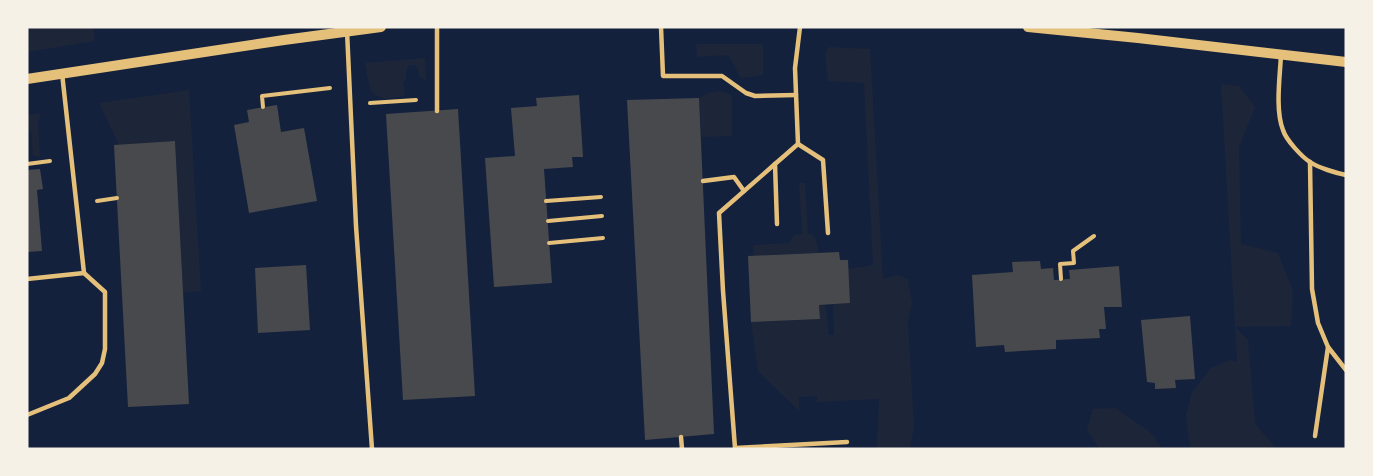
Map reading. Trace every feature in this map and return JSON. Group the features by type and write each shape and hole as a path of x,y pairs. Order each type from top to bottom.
{"street":[{"path":"27,79 381,27"},
{"path":"1028,27 1346,62"}],"lane":[{"path":"437,27 437,111"},
{"path":"661,27 663,76 722,76 746,93 755,96 796,95"},
{"path":"798,144 795,68 800,27"},
{"path":"347,31 356,225 372,449"},
{"path":"1281,55 1279,110 1283,130 1292,144 1310,162 1346,174"},
{"path":"27,414 69,398 95,374 102,363 105,349 105,292 84,273 62,74"},
{"path":"735,448 719,213 798,144"},
{"path":"798,144 823,160 828,233"},
{"path":"1310,162 1312,289 1318,323 1328,347 1346,370"},
{"path":"775,164 777,224"},
{"path":"703,181 735,177 744,191"},
{"path":"27,279 84,273"},
{"path":"1315,436 1328,347"},
{"path":"681,438 682,449"},
{"path":"728,449 848,442"}],"path":[{"path":"263,107 262,96 349,85"},
{"path":"385,102 424,100"},
{"path":"27,164 42,162"},
{"path":"546,201 601,197"},
{"path":"548,221 602,216"},
{"path":"1061,279 1060,264 1074,263 1073,251 1094,236"},
{"path":"549,243 603,238"}],"shaded area":[{"path":"27,27 93,27 95,41 27,52"},
{"path":"696,44 763,44 763,75 741,78 728,55 697,57"},
{"path":"828,47 870,49 883,279 897,275 908,279 912,303 908,322 914,426 910,449 877,449 879,399 816,402 818,396 799,397 799,411 758,371 751,322 820,319 819,305 825,304 829,335 834,335 833,304 850,303 848,269 873,265 864,83 828,81 825,55"},
{"path":"425,58 426,81 419,76 415,65 409,65 403,83 405,96 385,99 373,94 365,63"},
{"path":"1221,84 1239,86 1255,107 1239,147 1241,244 1278,253 1293,291 1291,326 1235,327 1248,340 1255,424 1277,449 1190,449 1186,415 1192,392 1211,368 1230,360 1237,362"},
{"path":"189,90 201,291 183,293 175,141 119,145 99,103"},
{"path":"720,91 732,95 732,136 701,137 699,98 708,93"},
{"path":"41,113 38,124 40,157 33,156 31,131 27,131 27,115"},
{"path":"799,183 805,183 808,234 812,234 816,240 819,253 753,256 754,245 789,243 794,235 802,234"},
{"path":"1115,408 1150,432 1163,449 1100,449 1087,430 1093,409"}],"building":[{"path":"579,95 583,157 572,157 573,167 544,169 552,283 494,287 485,158 515,156 511,108 537,106 536,98"},
{"path":"699,98 714,434 645,440 627,100"},
{"path":"277,105 281,132 304,128 317,201 249,213 234,125 249,122 247,110"},
{"path":"458,109 475,396 403,400 386,114"},
{"path":"175,141 189,404 128,407 114,145"},
{"path":"40,169 43,189 37,190 42,251 27,252 27,170"},
{"path":"839,252 840,260 848,260 850,303 819,305 820,319 751,322 748,256"},
{"path":"1040,261 1041,269 1053,268 1054,280 1070,279 1069,270 1119,266 1122,307 1104,307 1106,329 1099,329 1100,338 1056,340 1056,349 1005,352 1004,345 976,347 972,275 1013,272 1012,262"},
{"path":"306,265 310,330 258,333 255,268"},
{"path":"1190,316 1195,379 1175,380 1176,388 1155,389 1155,383 1147,382 1141,320"}]}
